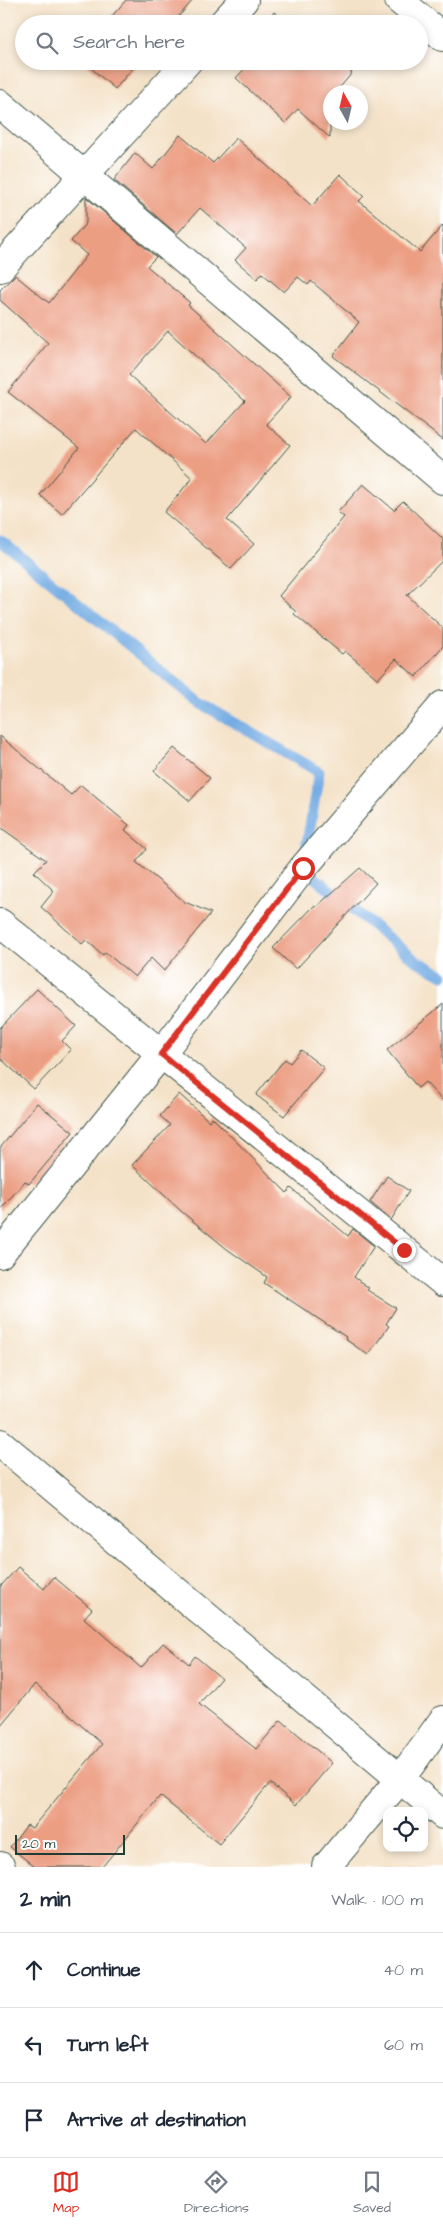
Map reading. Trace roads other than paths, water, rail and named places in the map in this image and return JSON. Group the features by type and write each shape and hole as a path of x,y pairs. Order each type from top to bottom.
{"street":[{"path":"230,15 244,0"},
{"path":"400,0 417,15"},
{"path":"428,24 443,37"},
{"path":"0,268 180,70"},
{"path":"0,104 82,176 443,480"},
{"path":"0,1254 161,1054 303,868 443,705"},
{"path":"0,923 443,1282"},
{"path":"0,1443 443,1815"},
{"path":"326,1867 401,1778 443,1720"}],"waterway":[{"path":"0,540 197,701 319,772 303,868 415,960 443,975"}]}
